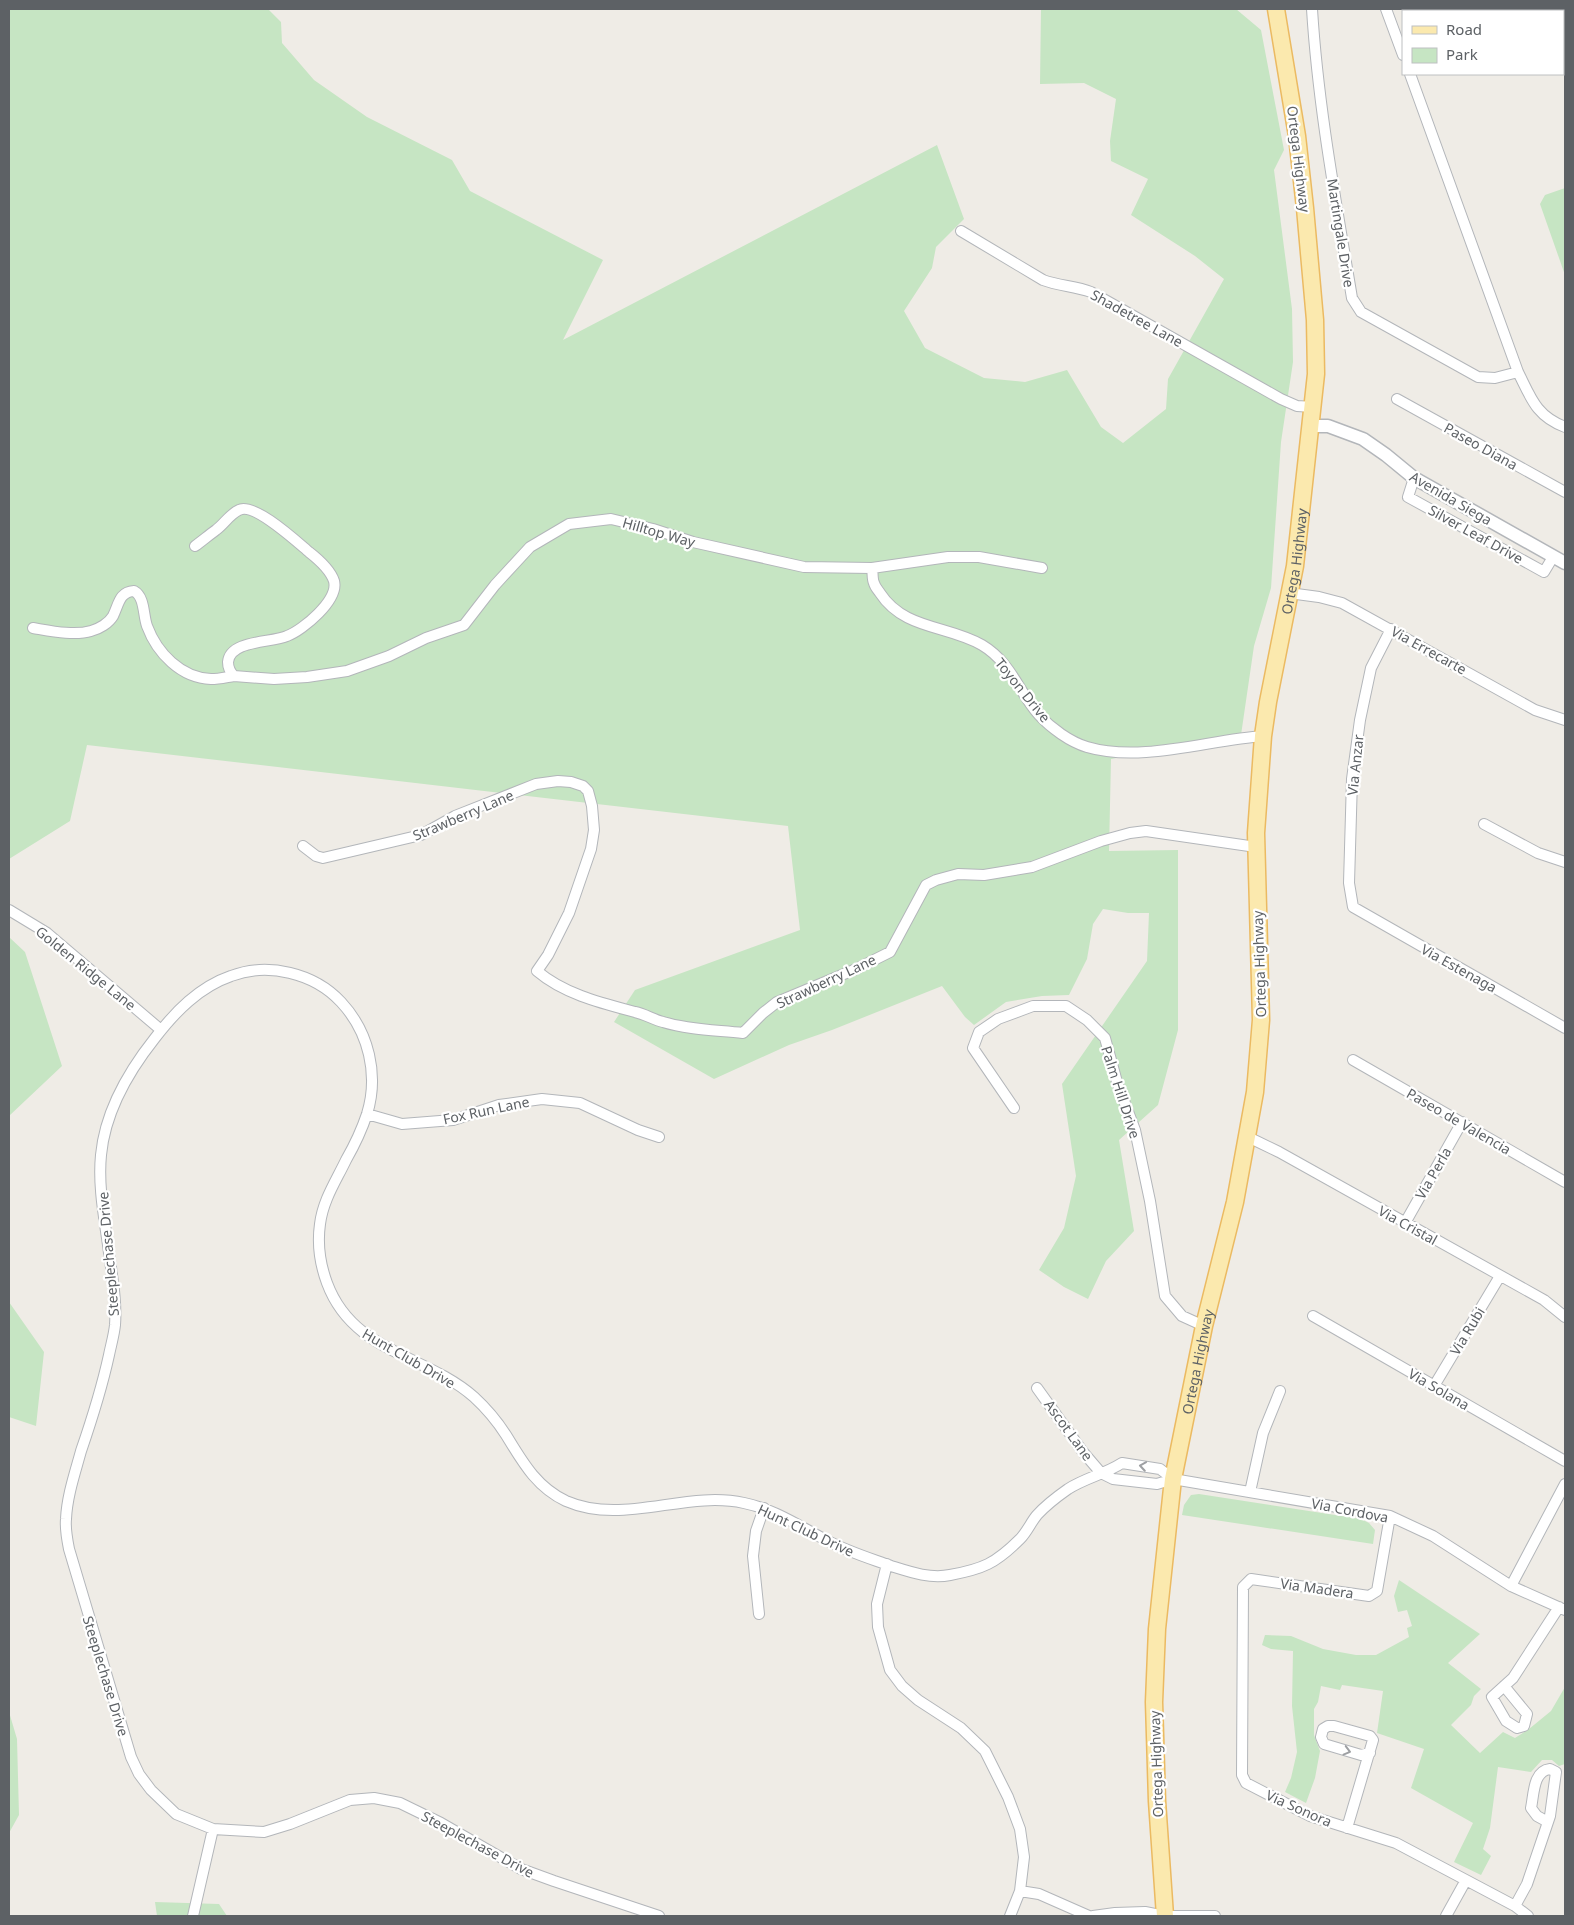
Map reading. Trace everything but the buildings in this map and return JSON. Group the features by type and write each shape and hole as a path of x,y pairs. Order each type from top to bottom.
{"main road":[{"name":"Ortega Highway","path":"1165,1916 1157,1801 1154,1702 1157,1629 1173,1479 1204,1326 1235,1202 1255,1092 1261,1020 1256,847 1263,736 1299,535 1316,374 1316,320 1306,208 1297,136 1276,9"}],"street":[{"name":"Martingale Drive","path":"1312,9 1315,50 1331,168 1352,298 1361,312 1478,377 1495,378 1518,372"},
{"path":"1386,9 1402,52"},
{"path":"1410,75 1518,372 1539,412 1552,422 1565,427"},
{"name":"Shadetree Lane","path":"961,231 1043,280 1055,285 1078,287 1091,292 1281,399 1297,406 1313,407"},
{"name":"Paseo Diana","path":"1397,399 1565,492"},
{"name":"Avenida Siega","path":"1311,426 1328,426 1363,439 1414,478 1565,563"},
{"name":"Silver Leaf Drive","path":"1414,478 1408,497 1544,572 1554,556"},
{"path":"195,546 238,510 249,509 269,521 314,556 329,571 334,582 331,598 322,610 289,636 246,645 234,651 228,664 234,676"},
{"name":"Hilltop Way","path":"33,628 78,633 92,631 106,624 113,617 122,596 130,591 134,591 140,596 147,627 164,655 184,672 196,677 212,679 234,676 274,679 307,677 347,671 389,656 426,638 464,625 495,584 530,547 568,524 612,519 653,529 693,542 804,567 872,568 948,557 979,558 1042,568"},
{"name":"Toyon Drive","path":"872,568 874,584 886,602 915,622 950,632 982,645 1008,669 1040,715 1066,736 1085,746 1118,752 1161,750 1237,738 1263,736"},
{"name":"Via Errecarte","path":"1289,593 1319,597 1342,603 1535,710 1565,720"},
{"name":"Via Anzar","path":"1353,907 1349,883 1352,779 1360,720 1372,668 1391,629"},
{"name":"Strawberry Lane","path":"303,846 316,856 323,858 369,846 413,838 428,832 455,816 536,784 552,781 577,784 588,792 592,806 594,830 591,849 569,913 548,955 537,971 547,979 584,998 641,1013 664,1023 743,1033 763,1012 776,1002 856,969 890,952 926,885 936,880 958,874 984,875 1032,867 1101,841 1130,833 1146,831 1256,847"},
{"path":"1484,824 1538,854 1565,862"},
{"name":"Via Estenaga","path":"1353,907 1565,1028"},
{"name":"Golden Ridge Lane","path":"9,910 47,933 161,1030"},
{"name":"Hunt Club Drive","path":"161,1030 177,1012 209,985 239,972 266,969 285,972 323,986 341,1002 359,1024 370,1056 373,1084 367,1114 331,1188 320,1224 319,1256 324,1277 332,1295 353,1325 369,1338 443,1376 471,1395 494,1418 525,1467 553,1494 568,1502 587,1508 607,1511 638,1509 702,1499 742,1502 764,1508 848,1551 916,1574 946,1576 989,1564 1019,1540 1040,1512 1070,1488 1122,1463 1160,1469 1173,1479"},
{"name":"Palm Hill Drive","path":"1014,1108 973,1048 978,1032 998,1019 1034,1006 1066,1006 1094,1026 1105,1038 1117,1082 1135,1130 1150,1201 1165,1296 1182,1316 1204,1326"},
{"name":"Steeplechase Drive","path":"161,1030 130,1072 106,1129 100,1159 102,1195 114,1288 114,1326 103,1381 73,1477 65,1524 69,1549 131,1757 139,1774 151,1790 176,1814 212,1829 264,1832 290,1824 350,1800 374,1798 400,1803 441,1823 521,1869 658,1916"},
{"name":"Paseo de Valencia","path":"1353,1060 1565,1182"},
{"name":"Fox Run Lane","path":"367,1114 402,1124 453,1120 499,1105 549,1100 580,1103 638,1130 659,1137"},
{"name":"Via Perla","path":"1405,1223 1462,1122"},
{"name":"Via Cristal","path":"1248,1137 1279,1152 1544,1300 1565,1317"},
{"name":"Via Rubi","path":"1434,1386 1500,1276"},
{"name":"Via Solana","path":"1313,1316 1565,1462"},
{"name":"Ascot Lane","path":"1037,1388 1083,1452 1102,1473"},
{"path":"1250,1492 1263,1433 1280,1391"},
{"path":"1102,1473 1113,1479 1157,1484 1173,1479"},
{"name":"Via Cordova","path":"1173,1479 1390,1516 1433,1536 1511,1586 1562,1609"},
{"path":"1511,1586 1565,1484"},
{"path":"759,1614 753,1556 756,1531 764,1508"},
{"name":"Via Madera","path":"1243,1587 1251,1579 1369,1596 1377,1591 1390,1516"},
{"path":"888,1564 877,1604 878,1627 890,1670 902,1686 918,1700 961,1728 985,1751 1008,1797 1020,1829 1024,1857 1020,1890 1010,1916"},
{"name":"Via Sonora","path":"1243,1587 1242,1775 1246,1783 1310,1816 1396,1843 1515,1906 1528,1916"},
{"path":"1504,1686 1513,1678 1562,1609"},
{"path":"1347,1828 1370,1753 1373,1740 1370,1736 1334,1726 1328,1726 1323,1729 1321,1737 1324,1744 1361,1755 1370,1753"},
{"path":"1515,1906 1527,1884 1548,1822 1556,1772 1550,1769 1542,1771 1538,1776 1532,1808 1537,1816 1548,1822"},
{"path":"193,1916 212,1829"},
{"path":"1446,1916 1466,1880"},
{"path":"1020,1890 1040,1894 1089,1916"},
{"path":"1093,1916 1148,1912 1165,1916 1215,1916"}],"green space":[{"path":"9,9 268,9 281,22 282,43 314,80 367,117 452,160 470,191 603,260 563,340 937,145 964,219 936,247 932,268 904,311 925,348 984,378 1025,382 1067,370 1101,427 1123,443 1166,409 1168,379 1224,279 1195,256 1131,215 1148,179 1111,161 1110,141 1116,99 1084,83 1040,84 1041,9 1236,9 1261,30 1284,150 1274,170 1292,309 1293,362 1281,442 1271,588 1254,646 1241,735 1111,759 1109,851 1178,850 1178,1030 1158,1105 1119,1140 1134,1231 1106,1261 1088,1299 1064,1287 1039,1270 1064,1228 1076,1176 1062,1084 1147,961 1149,913 1128,913 1103,909 1093,924 1087,959 1069,995 1042,996 1006,1002 974,1025 965,1017 942,986 789,1045 714,1079 614,1022 635,990 800,930 788,826 87,745 70,821 9,859"},
{"path":"1565,188 1565,275 1540,204 1545,195"},
{"path":"9,937 25,952 62,1066 9,1116"},
{"path":"9,1302 44,1352 36,1426 9,1417"},
{"path":"1199,1494 1361,1519 1369,1523 1375,1530 1373,1544 1182,1515 1184,1505 1191,1495"},
{"path":"1399,1580 1480,1634 1448,1663 1481,1689 1474,1696 1471,1705 1451,1725 1480,1753 1503,1732 1515,1738 1529,1729 1551,1711 1565,1687 1565,1764 1559,1766 1552,1760 1542,1760 1531,1772 1498,1767 1490,1828 1483,1849 1491,1856 1481,1875 1454,1862 1473,1823 1411,1788 1424,1749 1377,1733 1383,1691 1342,1685 1340,1690 1321,1686 1318,1702 1314,1709 1314,1735 1320,1751 1315,1778 1306,1803 1285,1792 1291,1778 1297,1752 1292,1706 1293,1651 1271,1649 1262,1645 1265,1635 1291,1636 1323,1649 1356,1655 1376,1655 1409,1637 1407,1628 1412,1626 1407,1610 1398,1612 1394,1596"},
{"path":"9,1712 17,1739 19,1815 9,1833"},
{"path":"155,1902 219,1904 227,1916 157,1916"}]}
